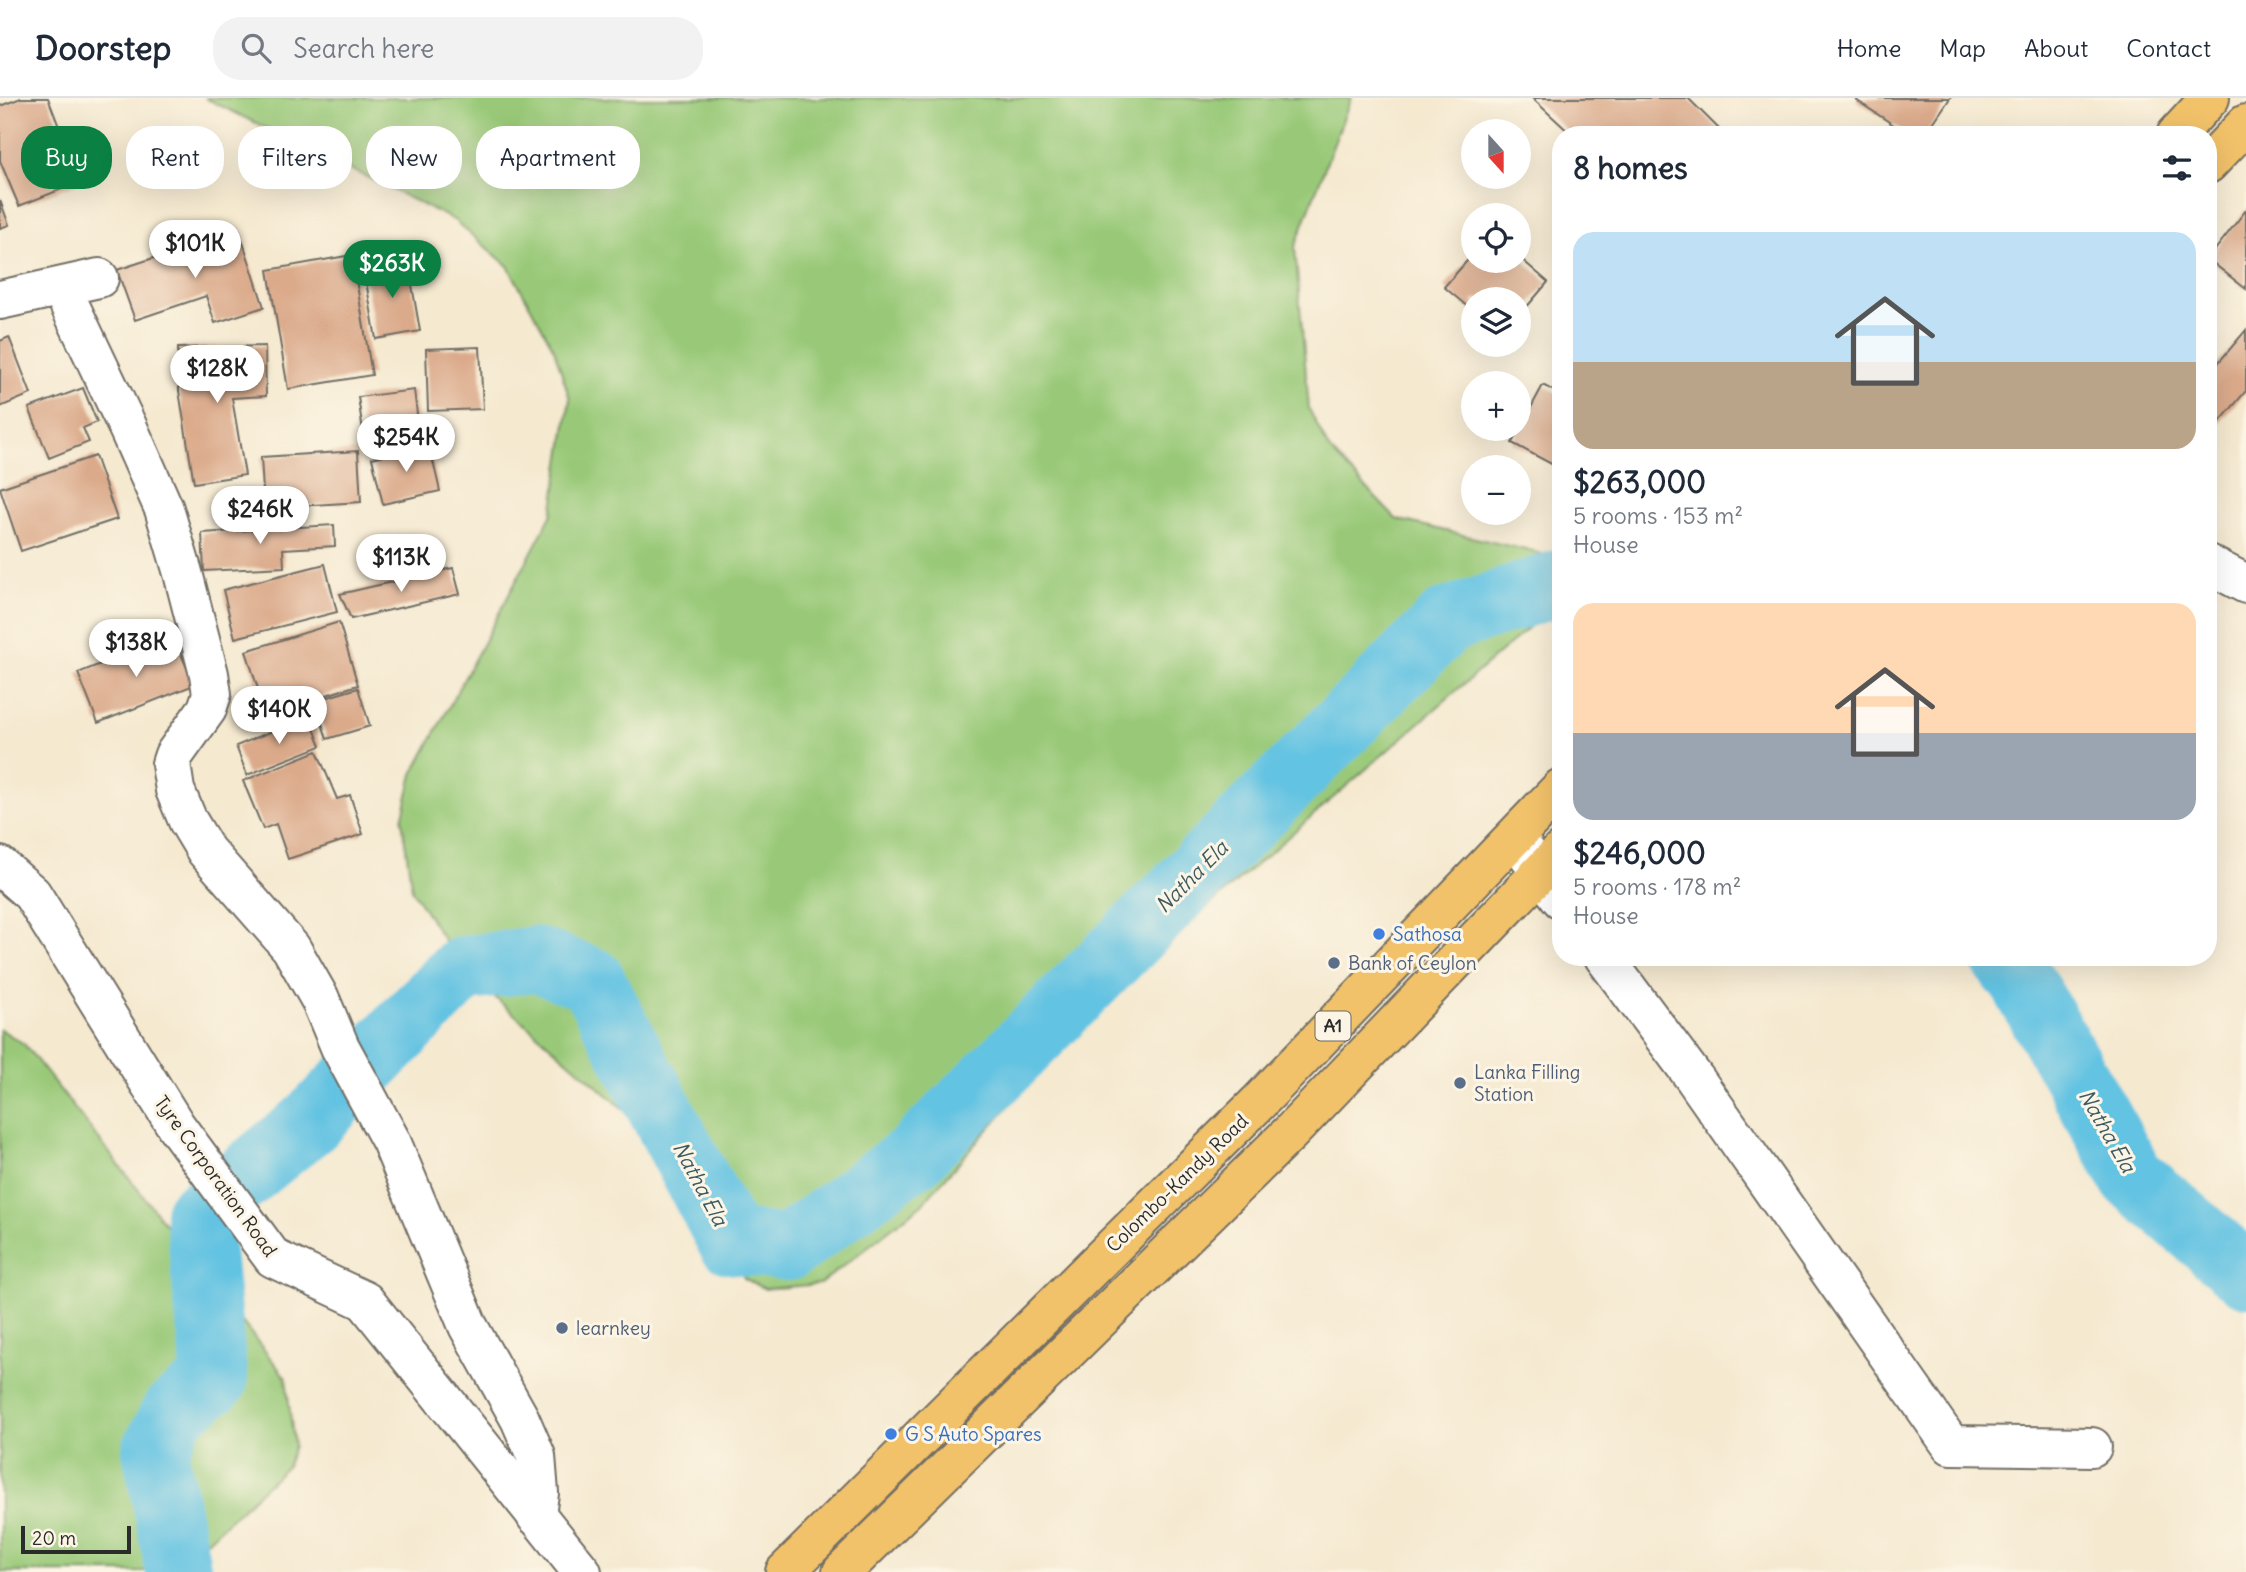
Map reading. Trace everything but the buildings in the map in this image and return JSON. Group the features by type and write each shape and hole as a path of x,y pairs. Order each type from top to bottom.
{"highway":[{"path":"2184,126 2210,98"},
{"path":"2217,155 2246,124"},
{"name":"Colombo-Kandy Road","path":"785,1572 1258,1103 1552,798"},
{"name":"A1","path":"842,1572 1552,876"}],"street":[{"path":"0,300 99,278"},
{"path":"61,287 163,509 209,674 212,694 207,709 174,755 171,764 175,790 188,821 206,851 291,948 320,999 340,1047 391,1142 467,1326 520,1419 536,1456 539,1493 536,1516"},
{"path":"2217,569 2246,584"},
{"path":"1515,837 1552,872"},
{"name":"Tyre Corporation Road","path":"0,866 32,894 176,1126 273,1258 365,1301 582,1572"},
{"path":"1611,966 1748,1154 1951,1446 2091,1447"}],"green space":[{"path":"205,98 1351,98 1295,247 1309,409 1329,449 1396,519 1547,555 1551,599 1534,623 1111,991 921,1205 820,1284 765,1289 745,1279 633,1117 462,969 412,890 402,820 413,774 552,514 570,399 554,349 508,266 454,220 391,189 462,189 462,126 366,126 366,177 352,170 352,126 262,126"},
{"path":"0,1029 24,1044 286,1378 294,1446 287,1466 174,1572 0,1572"}],"waterway":[{"name":"Natha Ela","path":"179,1572 155,1450 174,1412 215,1380 198,1214 310,1123 462,969 535,959 592,980 730,1241 788,1248 915,1155 1447,621 1552,585"},
{"name":"Natha Ela","path":"2010,966 2022,981 2132,1177 2246,1274"}],"place":[{"name":"Sathosa","path":"1379,934"},
{"name":"Bank of Ceylon","path":"1334,963"},
{"name":"Lanka Filling Station","path":"1460,1083"},
{"name":"learnkey","path":"562,1328"},
{"name":"G S Auto Spares","path":"891,1434"}]}
